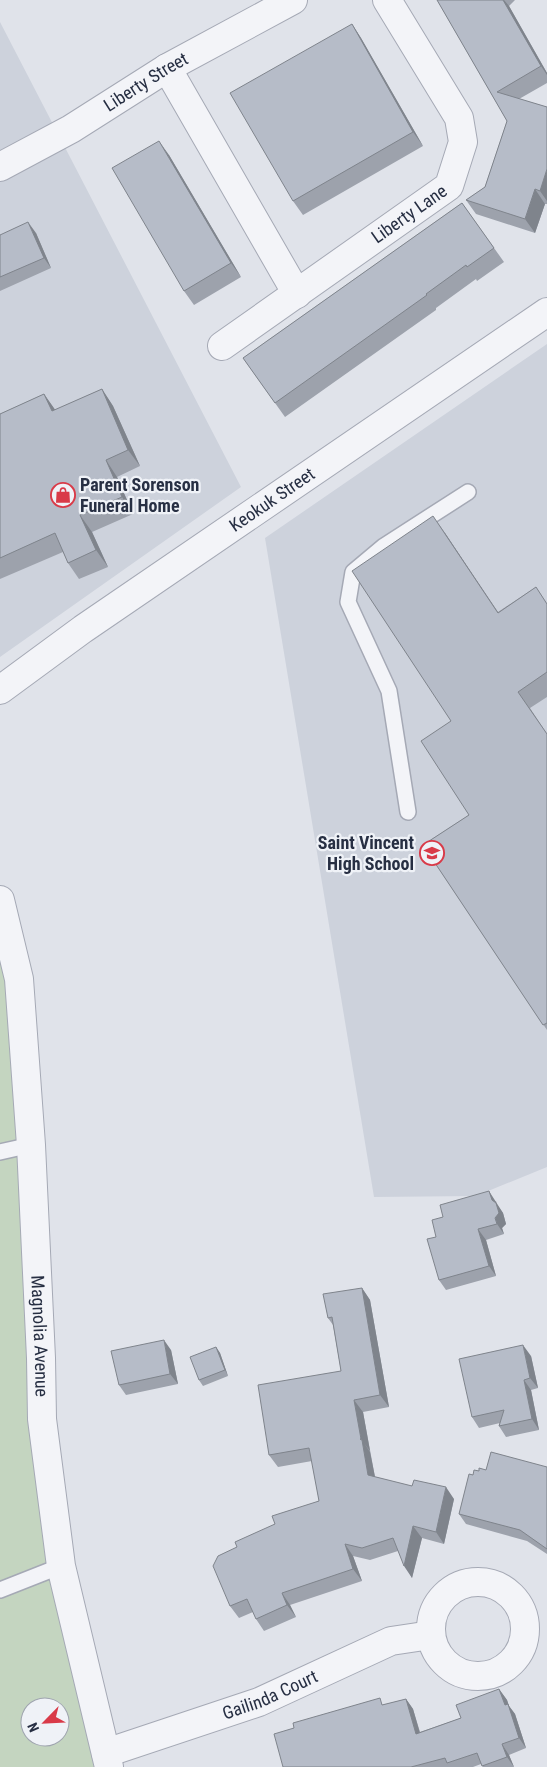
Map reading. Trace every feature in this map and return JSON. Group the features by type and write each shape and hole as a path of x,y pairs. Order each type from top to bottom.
{"street":[{"name":"Liberty Street","path":"0,167 71,129 167,68 292,0"},
{"name":"Liberty Lane","path":"222,346 449,186 462,142 459,118 387,0"},
{"path":"167,68 297,294"},
{"name":"Keokuk Street","path":"0,690 82,629 547,312"},
{"name":"Magnolia Avenue","path":"0,900 19,978 31,1145 42,1419 61,1566 107,1760"},
{"name":"Gailinda Court","path":"107,1760 259,1702 391,1641 431,1635"}],"lane":[{"path":"408,812 390,691 348,602 353,572 384,546 468,492"},
{"path":"0,1152 31,1145"},
{"path":"0,1590 61,1566"}],"shaded area":[{"path":"0,22 241,487 0,657"},
{"name":"Saint Vincent High School","path":"547,344 547,1167 476,1196 374,1197 265,538"}],"green space":[{"path":"0,954 10,1004 71,1655 94,1767 0,1767"}],"building":[{"path":"437,0 503,0 541,66 497,92 547,107 547,169 540,191 535,189 525,219 466,200 485,187 507,121"},
{"path":"352,24 413,132 293,201 230,93"},
{"path":"159,141 231,263 184,291 112,168"},
{"path":"462,203 494,248 467,267 466,265 275,403 243,358"},
{"path":"28,222 44,258 0,277 0,235"},
{"name":"Parent Sorenson Funeral Home","path":"102,389 128,450 106,460 122,497 80,515 96,550 68,563 55,533 0,558 0,414 44,394 52,411"},
{"path":"433,516 498,613 536,587 547,604 547,672 518,692 547,734 547,1023 543,1025 423,845 469,815 421,741 451,721 352,571"},
{"path":"489,1191 499,1213 495,1218 497,1224 478,1229 489,1266 439,1280 427,1239 436,1237 432,1220 443,1217 440,1205"},
{"path":"362,1288 380,1395 354,1400 368,1475 412,1486 414,1480 446,1487 436,1532 413,1526 404,1566 393,1538 362,1548 345,1544 353,1569 282,1593 287,1605 256,1619 247,1599 230,1606 213,1566 218,1556 237,1547 235,1542 275,1524 272,1516 319,1501 309,1448 269,1455 258,1385 341,1371 332,1317 328,1318 323,1294"},
{"path":"164,1340 170,1374 119,1385 111,1351"},
{"path":"523,1345 530,1378 524,1380 532,1419 499,1426 504,1410 472,1417 459,1359"},
{"path":"216,1347 225,1370 199,1380 190,1357"},
{"path":"491,1452 547,1467 547,1549 520,1530 459,1514 469,1474 473,1475 474,1470 479,1471 479,1468 486,1470"},
{"path":"499,1689 505,1705 508,1704 519,1738 502,1744 507,1757 482,1766 477,1753 447,1763 445,1758 411,1767 283,1767 274,1734 294,1728 293,1723 380,1698 382,1705 406,1699 416,1734 461,1718 456,1705"}],"place":[{"name":"Parent Sorenson Funeral Home","path":"63,495"},
{"name":"Saint Vincent High School","path":"432,853"}]}
